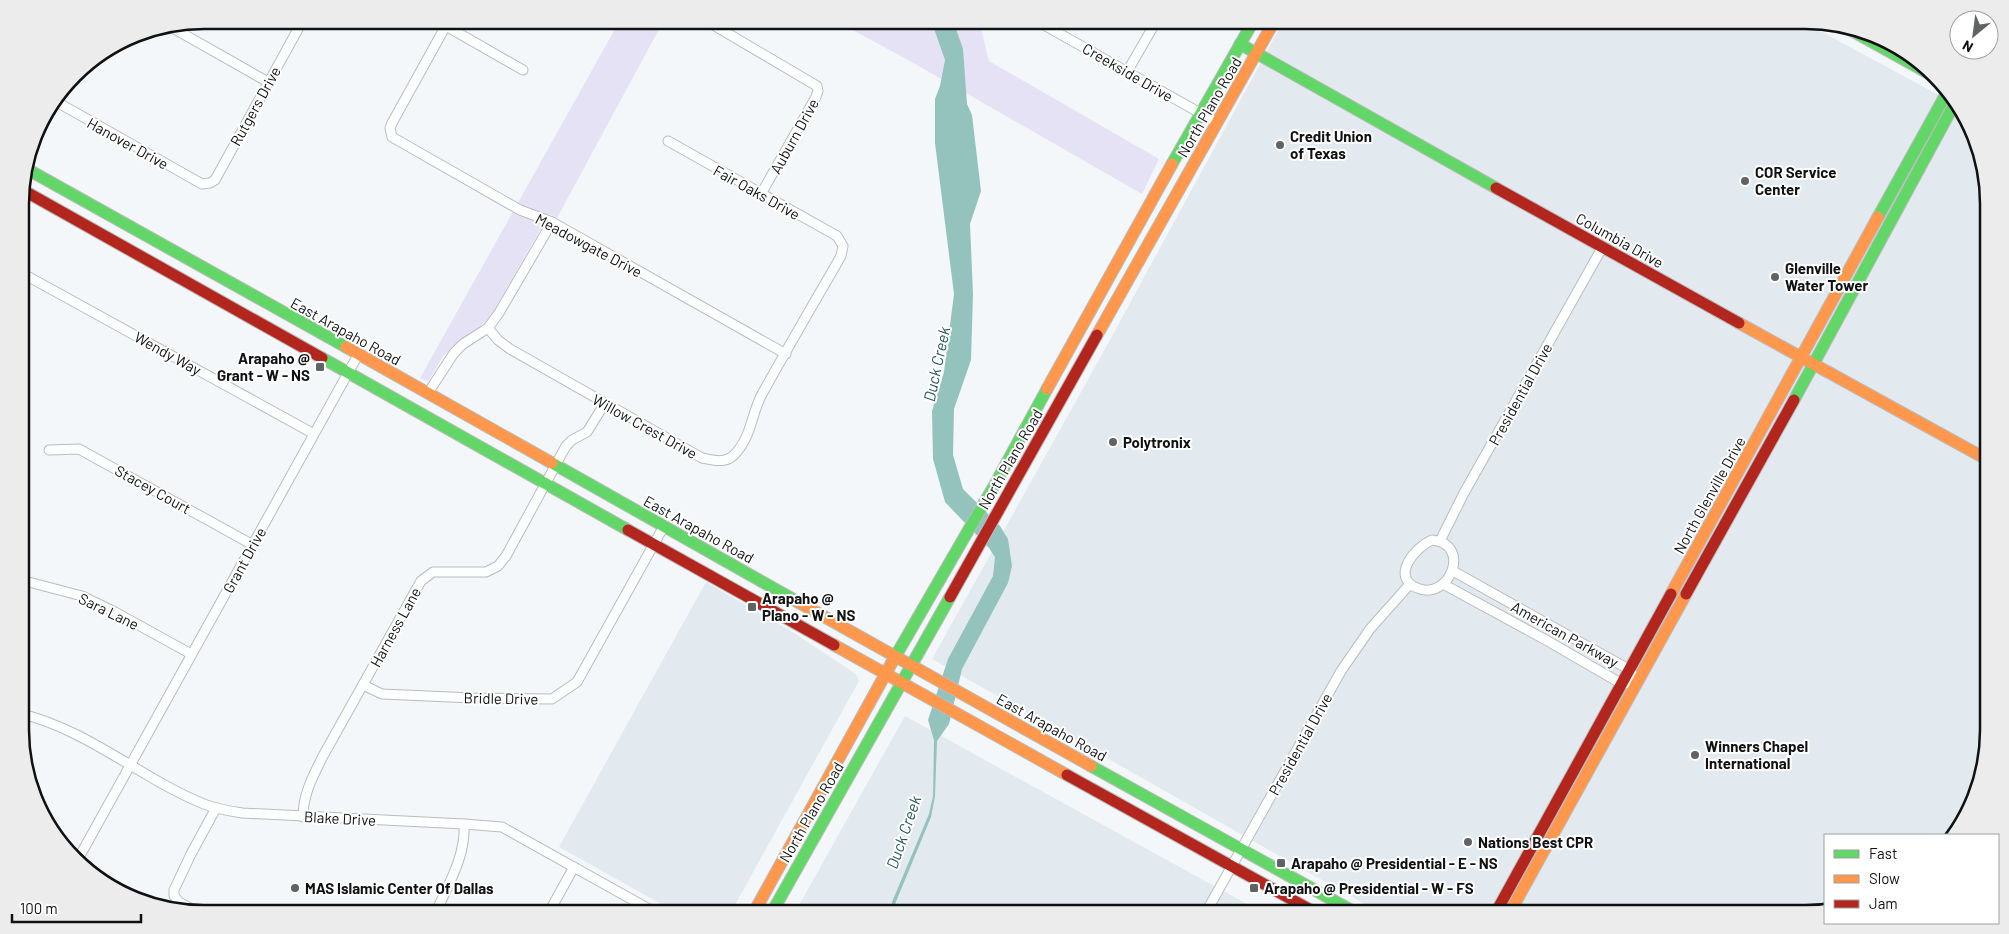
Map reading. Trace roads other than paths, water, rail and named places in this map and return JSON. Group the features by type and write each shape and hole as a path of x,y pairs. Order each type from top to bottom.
{"main road":[{"name":"North Plano Road","path":"758,905 894,657 967,533 1200,113 1249,29"},
{"name":"North Plano Road","path":"776,905 1270,29"},
{"path":"1874,43 1906,61"},
{"name":"Columbia Drive","path":"1240,44 1602,248 1980,456"},
{"name":"North Glenville Drive","path":"1500,905 1944,97"},
{"name":"North Glenville Drive","path":"1514,905 1899,210 1952,109"},
{"name":"East Arapaho Road","path":"32,171 894,657 1342,905"},
{"path":"29,194 885,674 1302,905"},
{"path":"1886,203 1899,210"},
{"path":"1150,204 1166,213"},
{"path":"469,416 475,444"},
{"path":"1548,818 1559,824"}],"street":[{"name":"Rutgers Drive","path":"202,184 215,180 298,29"},
{"name":"Meadowgate Drive","path":"445,29 392,123 390,128 392,137 520,210 552,222 786,354"},
{"path":"458,29 523,70"},
{"name":"Auburn Drive","path":"720,29 817,86 818,90 816,97 761,194"},
{"name":"Creekside Drive","path":"1051,29 1216,122"},
{"path":"1127,72 1152,29"},
{"path":"177,31 268,82"},
{"name":"Hanover Drive","path":"60,104 202,184"},
{"name":"Fair Oaks Drive","path":"668,141 837,236 843,246"},
{"path":"428,393 454,353 463,344 488,328 500,313 552,222"},
{"name":"Willow Crest Drive","path":"488,328 510,350 702,458 720,461 732,457 741,448 749,434 760,399 841,256 843,246"},
{"name":"Presidential Drive","path":"1440,541 1464,493 1602,248"},
{"name":"Wendy Way","path":"29,277 314,434"},
{"name":"Grant Drive","path":"81,855 358,355"},
{"name":"Harness Lane","path":"303,817 303,802 308,786 420,581 433,572 486,572 498,566 506,556 566,446 572,440 588,432 605,403"},
{"name":"Stacey Court","path":"49,450 79,449 253,545"},
{"name":"Bridle Drive","path":"363,685 382,694 552,699 577,682 664,526"},
{"path":"1432,540 1440,541 1450,549 1454,557 1455,565 1453,571 1438,588 1424,590 1410,584 1406,578 1405,571 1411,557 1432,540"},
{"name":"American Parkway","path":"1443,584 1622,684 1637,683 1630,670 1453,571"},
{"name":"Sara Lane","path":"29,582 82,596 191,654"},
{"name":"Presidential Drive","path":"1210,905 1240,848 1341,671 1370,629 1410,584"},
{"path":"1498,614 1506,601"},
{"path":"1546,640 1552,627"},
{"name":"Blake Drive","path":"29,717 65,730 192,798 216,808 242,813 464,824 502,828 642,905"},
{"path":"183,904 174,896 174,890 216,808"},
{"path":"439,905 459,860 465,838 464,824"},
{"path":"553,905 574,867"}],"place":[{"name":"Credit Union of Texas","path":"1280,145"},
{"name":"COR Service Center","path":"1745,181"},
{"name":"Glenville Water Tower","path":"1775,277"},
{"name":"Arapaho @ Grant - W - NS","path":"320,367"},
{"name":"Polytronix","path":"1113,442"},
{"name":"Arapaho @ Plano - W - NS","path":"752,607"},
{"name":"Winners Chapel International","path":"1695,755"},
{"name":"Nations Best CPR","path":"1468,842"},
{"name":"Arapaho @ Presidential - E - NS","path":"1281,863"},
{"name":"MAS Islamic Center Of Dallas","path":"295,888"},
{"name":"Arapaho @ Presidential - W - FS","path":"1254,888"}],"water label":[{"name":"Duck Creek","path":"936,364"},
{"name":"Duck Creek","path":"903,832"}]}
